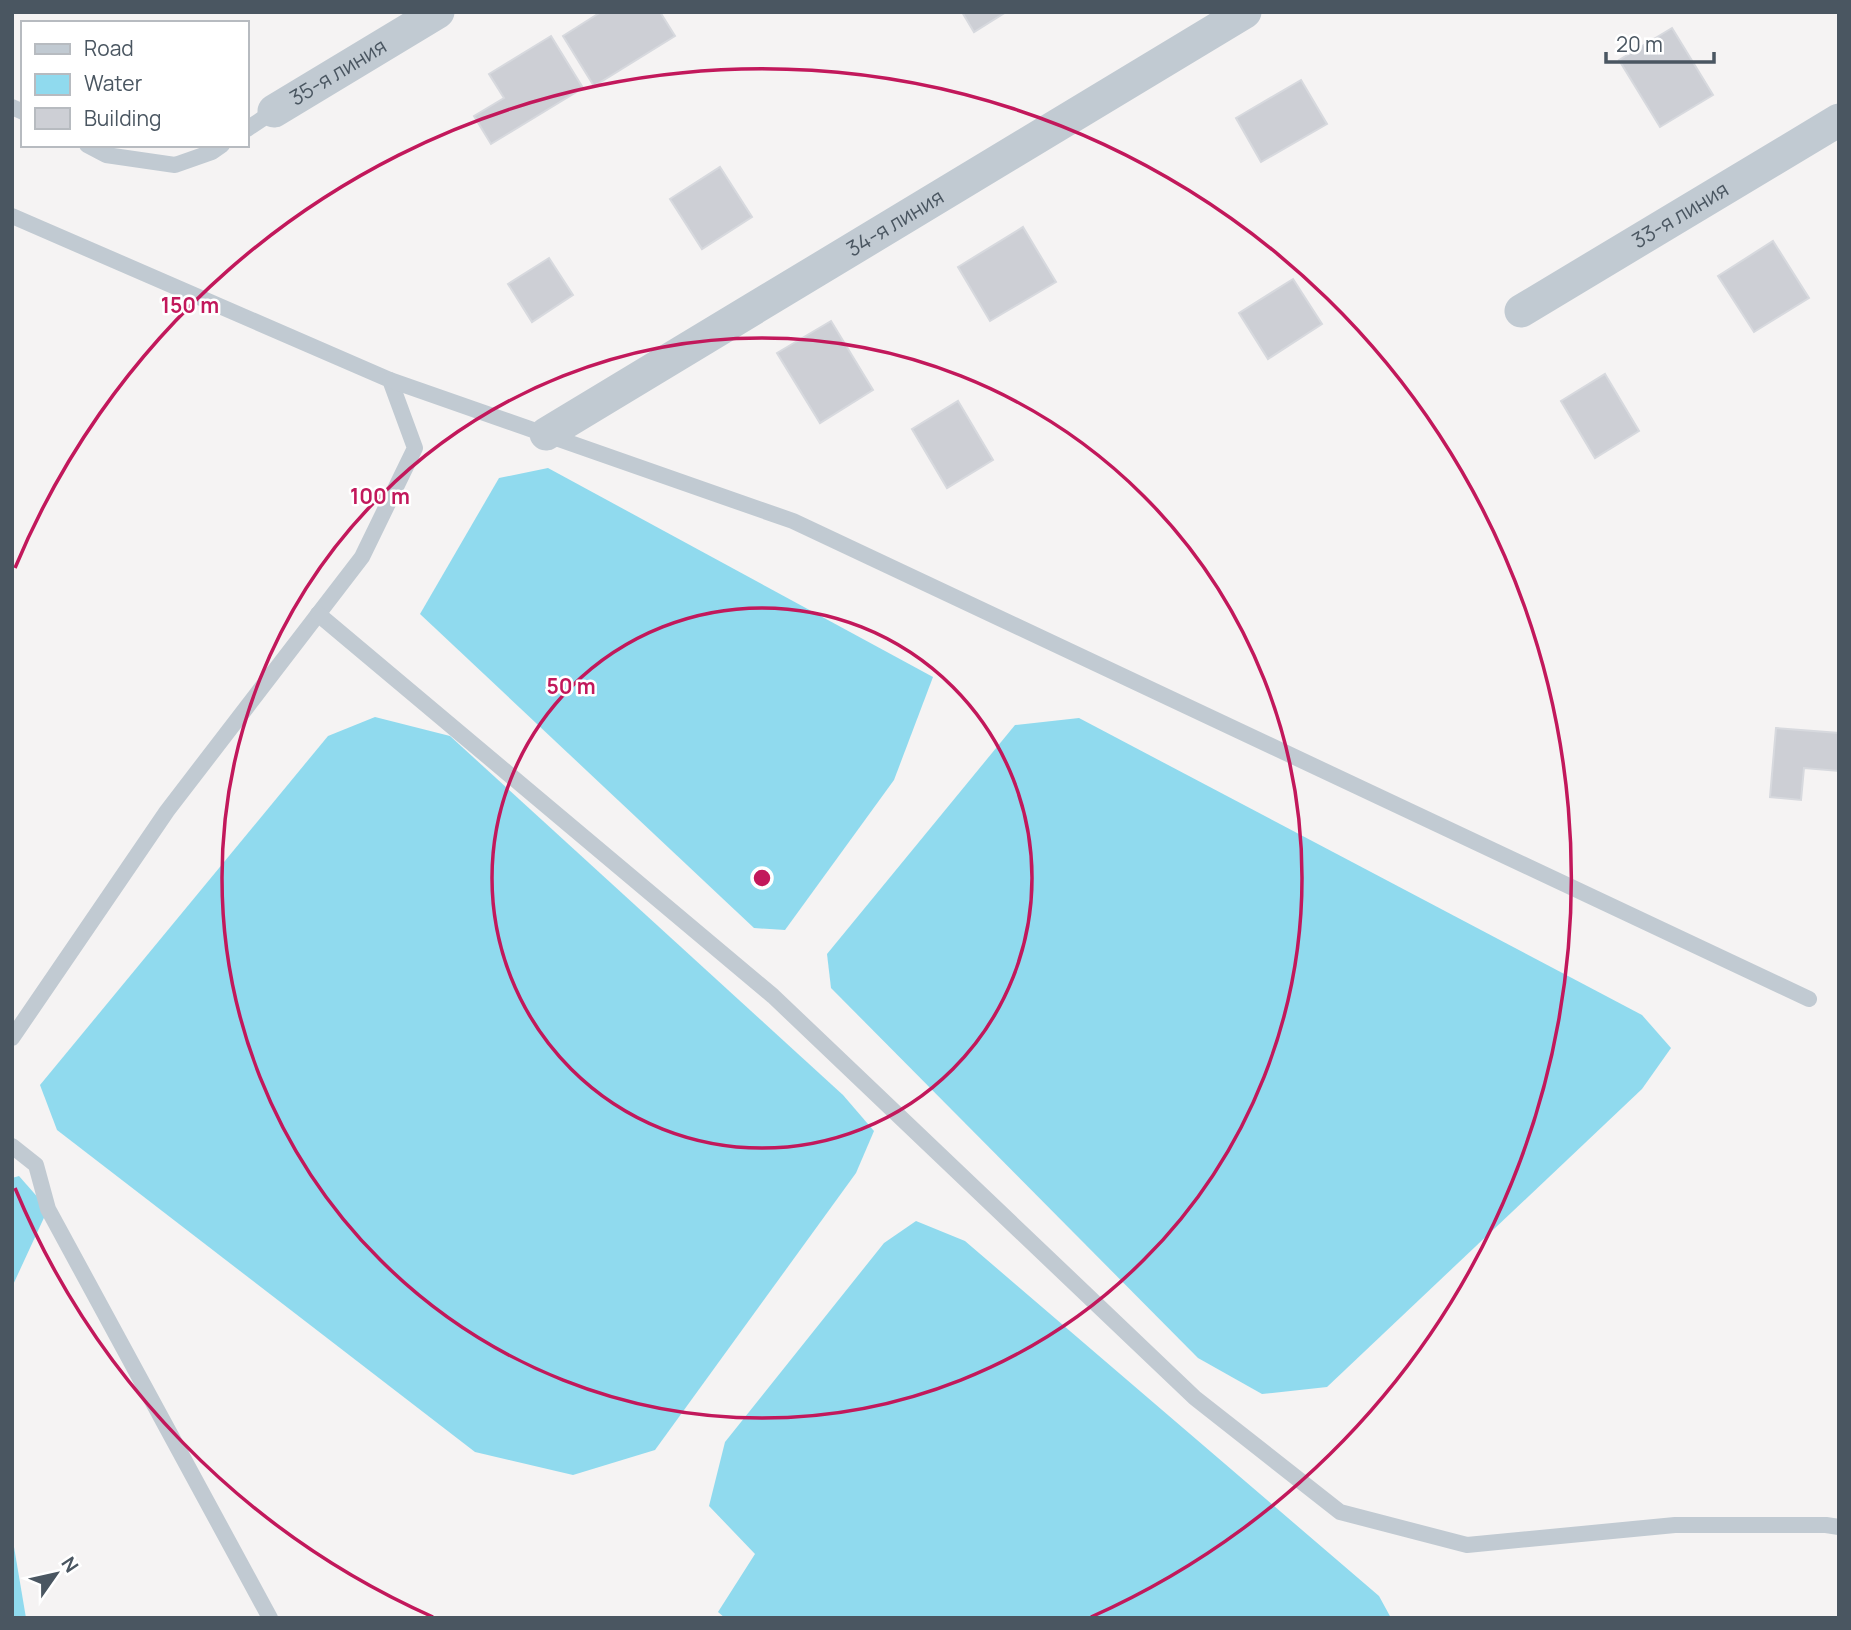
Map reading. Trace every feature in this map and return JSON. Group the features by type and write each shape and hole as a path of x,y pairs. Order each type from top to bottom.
{"street":[{"name":"35-я линия","path":"274,111 438,12"},
{"name":"34-я линия","path":"546,434 1245,12"},
{"name":"33-я линия","path":"1521,311 1839,120"}],"lane":[{"path":"248,128 274,111"},
{"path":"91,147 106,155 175,165 219,147"},
{"path":"12,216 390,380 793,521 1809,999"},
{"path":"12,1038 167,811 362,557 415,448 390,380"},
{"path":"318,614 773,996 1195,1398 1340,1512 1467,1545 1675,1525 1839,1527"},
{"path":"12,1146 36,1165 48,1209 270,1618"}],"water":[{"path":"548,468 933,677 894,780 785,930 754,928 420,614 499,478"},
{"path":"375,717 450,736 843,1095 874,1131 856,1173 655,1450 573,1475 475,1452 57,1130 40,1085 328,736"},
{"path":"1079,718 1642,1015 1671,1048 1642,1089 1327,1387 1262,1394 1198,1358 831,988 827,954 1015,725"},
{"path":"19,1176 48,1209 12,1287 12,1178"},
{"path":"916,1221 965,1241 1379,1596 1391,1618 725,1618 718,1612 755,1554 709,1506 725,1442 884,1243"},
{"path":"12,1535 26,1618 12,1618"}],"building":[{"path":"601,12 660,12 675,36 594,86 563,36"},
{"path":"962,12 1006,12 974,32"},
{"path":"1672,28 1713,95 1660,127 1619,60"},
{"path":"551,36 583,88 491,144 474,116 504,98 489,74"},
{"path":"1301,80 1327,124 1261,162 1236,118"},
{"path":"720,167 752,217 702,249 670,199"},
{"path":"1023,227 1056,282 990,321 958,267"},
{"path":"1773,241 1809,298 1754,332 1718,276"},
{"path":"549,258 573,295 532,322 508,284"},
{"path":"1293,279 1322,324 1268,359 1239,313"},
{"path":"831,321 873,390 820,423 777,353"},
{"path":"1605,374 1639,431 1595,458 1561,401"},
{"path":"958,401 993,460 947,488 912,429"},
{"path":"1776,728 1839,733 1839,771 1804,768 1801,800 1770,797"}]}
